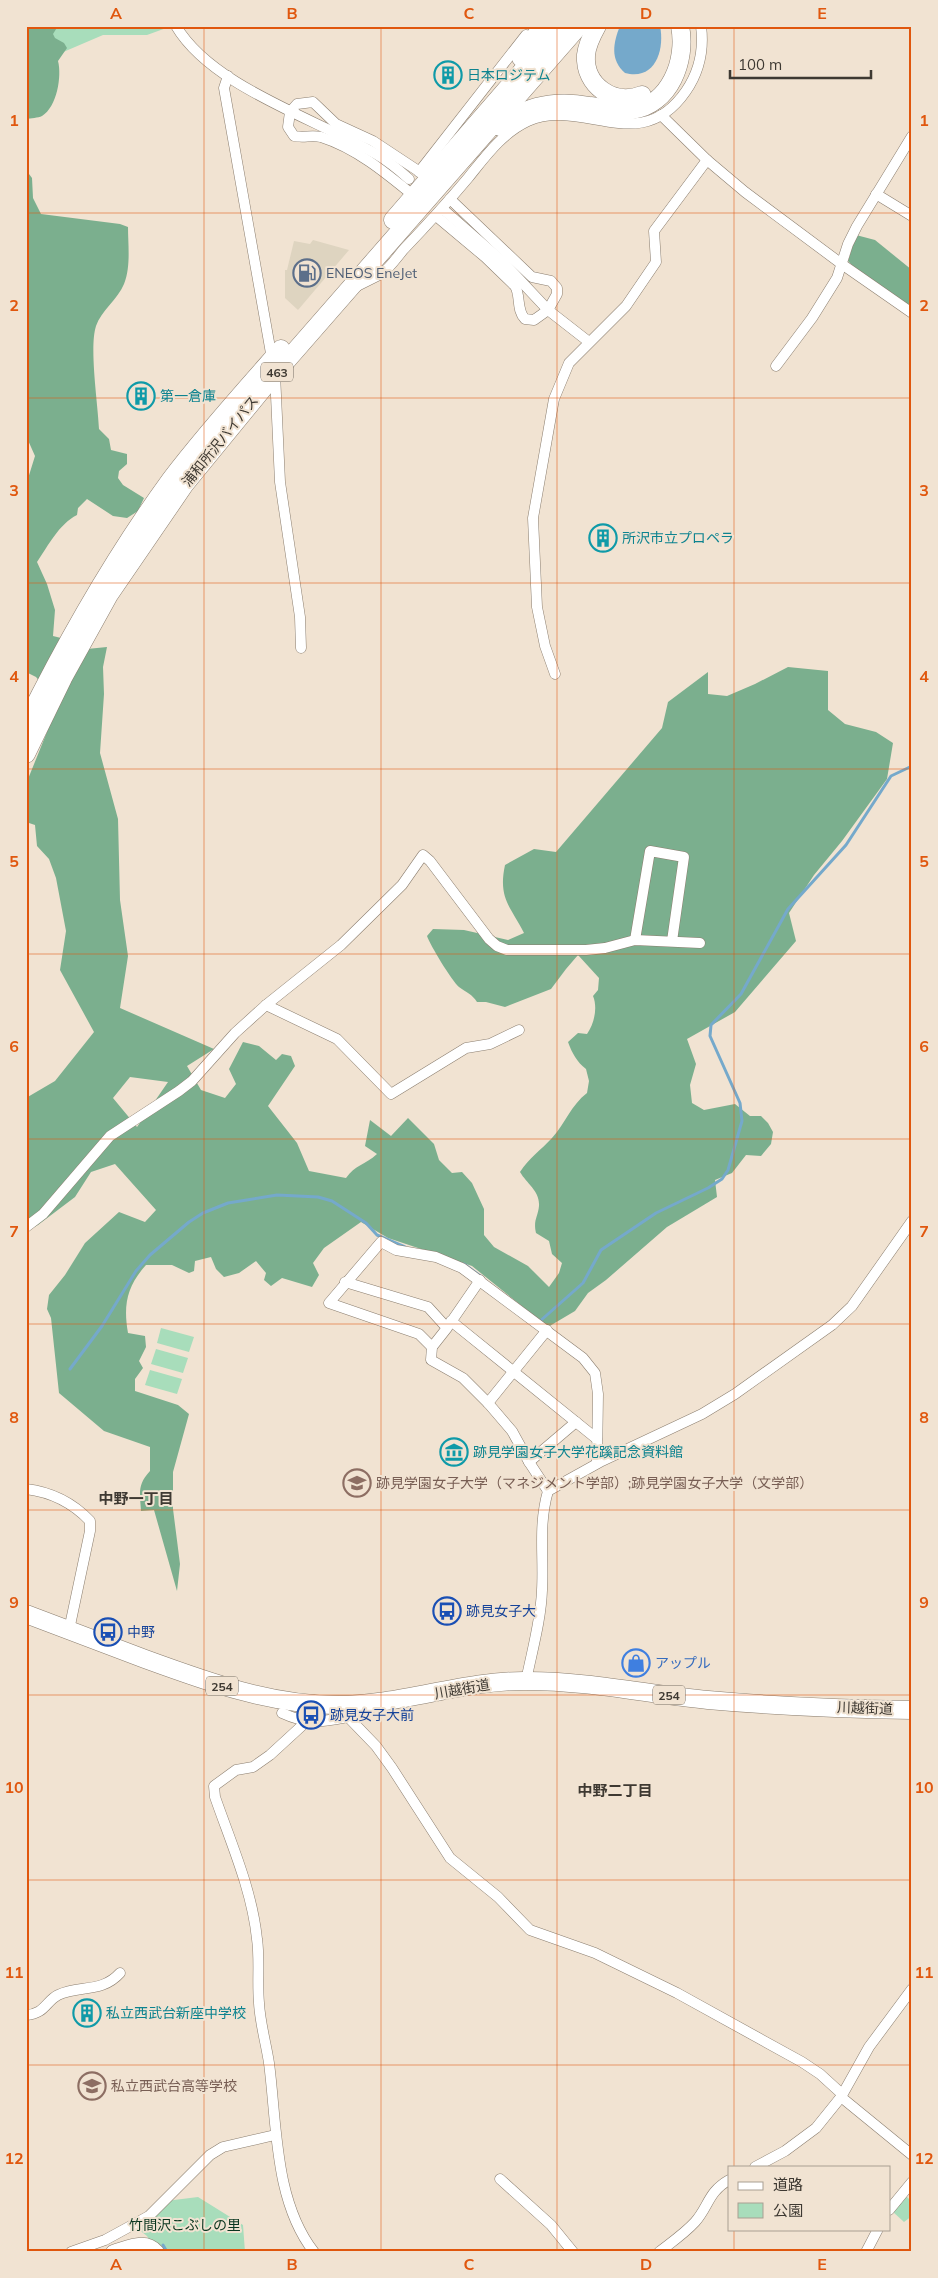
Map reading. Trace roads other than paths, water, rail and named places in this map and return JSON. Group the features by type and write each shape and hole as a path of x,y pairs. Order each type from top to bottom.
{"highway":[{"path":"428,174 542,26"},
{"name":"浦和所沢バイパス","path":"26,754 63,678 114,588 185,484 412,187 428,174 561,26"},
{"name":"浦和所沢バイパス","path":"26,723 56,662 98,588 172,478 220,418 346,292 579,26"},
{"path":"597,26 587,48 586,58 590,75 606,94 624,99 641,96 649,91 667,68 672,50 669,26"},
{"path":"395,236 494,132 523,112 544,104 555,103 577,104 622,111 641,108 649,104 665,90 676,72 682,53 680,26"},
{"name":"川越街道","path":"26,1614 223,1686 261,1696 344,1711 473,1686 526,1681 598,1684 707,1700 912,1710"}],"street":[{"path":"176,26 197,52 228,76 290,112 376,154 412,187"},
{"path":"412,187 354,153 318,136 294,136 288,127 290,112 297,104 313,102 336,124 379,145 428,174 475,102 532,26"},
{"path":"346,292 382,273 436,216 504,137 529,121 560,116 612,124 640,124 661,115 683,96 696,73 702,49 701,26"},
{"path":"228,76 224,88 273,367 280,482 300,617 301,648"},
{"path":"661,115 707,160 745,192 843,265 912,313"},
{"path":"776,366 812,318 838,278 852,235 912,136"},
{"path":"555,674 545,646 537,607 533,518 557,387 569,363 626,306 652,269 656,262 654,231 707,160"},
{"path":"876,194 912,216"},
{"path":"436,216 485,257 515,286 518,292 519,311 525,319 534,320 548,310 558,294 555,284 552,281 532,277 450,199"},
{"path":"445,211 502,261 548,310 589,342"},
{"path":"635,940 650,852 684,857 672,941"},
{"path":"26,1227 43,1214 110,1136 192,1081 235,1033 266,1005 341,946 402,885 423,854 489,939 502,948 529,952 605,948 635,940 700,943"},
{"path":"266,1005 337,1039 391,1094 466,1048 490,1044 519,1030"},
{"path":"526,1681 542,1591 540,1544 548,1491 596,1464 695,1417 735,1394 832,1325 852,1306 912,1221"},
{"path":"432,1347 419,1334 329,1303 381,1242 396,1250 436,1258 462,1268 583,1358 594,1373 598,1394 596,1464"},
{"path":"480,1280 432,1347 432,1360 463,1378 488,1403 512,1431 548,1491"},
{"path":"345,1282 428,1307 514,1371 597,1439"},
{"path":"488,1403 547,1330"},
{"path":"529,1462 576,1422"},
{"path":"26,1488 43,1492 70,1504 90,1521 90,1531 69,1630"},
{"path":"303,1703 304,1722 270,1755 253,1767 236,1770 214,1786 215,1797 251,1903 258,1940 259,2005 269,2063 275,2135 292,2216 314,2252"},
{"path":"282,1713 304,1722 317,1723 344,1711 376,1746 392,1768 450,1858 498,1897 530,1930 595,1953 677,1993 802,2062 820,2074 841,2096 898,2141 912,2155"},
{"path":"26,2015 44,2010 58,1995 111,1983 120,1973"},
{"path":"757,2166 785,2151 816,2128 841,2096 869,2047 912,1989"},
{"path":"71,2252 105,2240 148,2216 210,2155 223,2147 275,2135"},
{"path":"500,2179 551,2225 573,2252"},
{"path":"659,2252 696,2220 717,2188 728,2181"},
{"path":"890,2209 912,2182"},
{"path":"866,2252 877,2230"},
{"path":"113,2252 142,2244 148,2245 157,2252"}],"water":[{"path":"620,26 660,26 661,45 656,61 651,68 635,74 625,73 620,68 614,51"}],"waterway":[{"path":"537,1320 539,1322 583,1283 601,1250 656,1213 708,1188 722,1179 728,1170 742,1121 740,1103 710,1036 711,1025 741,994 788,909 846,845 891,776 912,766"},
{"path":"70,1369 102,1326 136,1271 150,1255 189,1222 203,1213 228,1203 277,1195 318,1197 332,1201 366,1223 377,1235 405,1247"},
{"path":"464,1264 483,1278"},
{"path":"163,2245 167,2252"}],"place":[{"name":"日本ロジテム","path":"448,75"},
{"name":"ENEOS EneJet","path":"307,273"},
{"name":"第一倉庫","path":"141,396"},
{"name":"所沢市立プロペラ","path":"603,538"},
{"name":"跡見学園女子大学花蹊記念資料館","path":"454,1452"},
{"name":"跡見学園女子大学（マネジメント学部）;跡見学園女子大学（文学部）","path":"357,1483"},
{"name":"跡見女子大","path":"447,1611"},
{"name":"中野","path":"108,1632"},
{"name":"アップル","path":"636,1663"},
{"name":"跡見女子大前","path":"311,1715"},
{"name":"私立西武台新座中学校","path":"87,2013"},
{"name":"私立西武台高等学校","path":"92,2086"}],"district":[{"name":"中野一丁目","path":"136,1498"},
{"name":"中野二丁目","path":"615,1790"}],"park label":[{"name":"竹間沢こぶしの里","path":"185,2225"}]}
